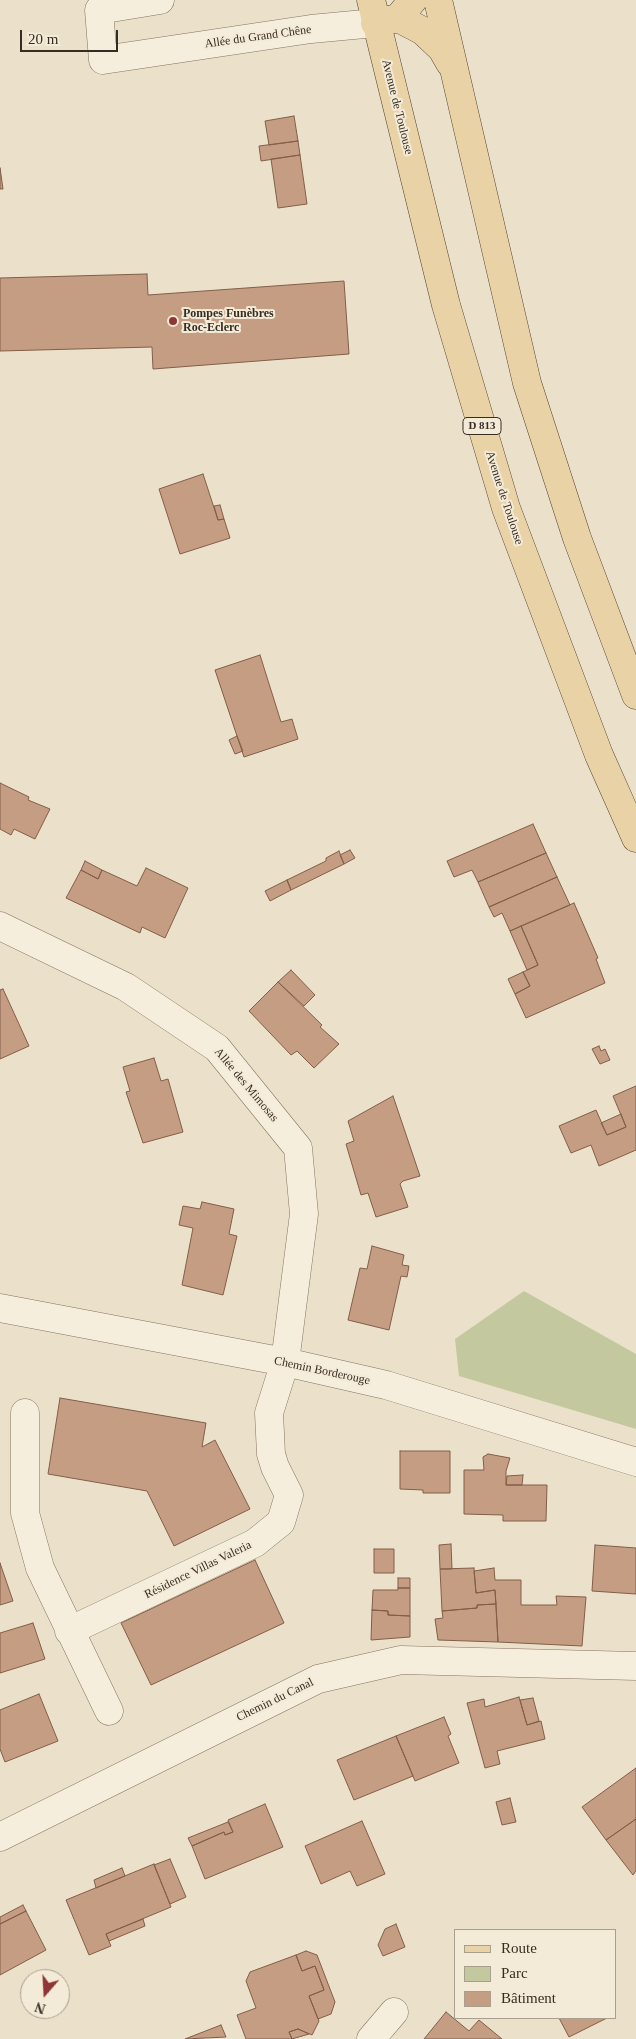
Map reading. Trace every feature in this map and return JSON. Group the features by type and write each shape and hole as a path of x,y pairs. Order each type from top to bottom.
{"main road":[{"path":"438,0 526,383 577,538 636,695"},
{"path":"389,10 423,31 442,49 454,69"},
{"name":"Avenue de Toulouse","path":"389,10 446,304 506,508 599,755 636,838"}],"street":[{"name":"Allée du Grand Chêne","path":"160,0 99,10 103,60 311,28 389,10"},
{"name":"Allée des Mimosas","path":"0,926 126,987 217,1048 298,1148 304,1214 285,1362"},
{"name":"Chemin Borderouge","path":"0,1308 285,1362 386,1385 636,1462"},
{"name":"Résidence Villas Valeria","path":"69,1631 255,1543 280,1522 289,1494 275,1467 271,1454 269,1413 285,1362"},
{"path":"25,1413 25,1513 40,1568 108,1711"},
{"name":"Chemin du Canal","path":"0,1837 318,1679 401,1660 636,1666"},
{"path":"371,2039 394,2012"}],"green space":[{"path":"524,1291 636,1354 636,1429 459,1376 455,1339"}],"building":[{"path":"294,116 298,141 269,145 265,121"},
{"path":"298,141 300,155 261,161 259,146"},
{"path":"300,155 307,204 278,208 271,159"},
{"path":"0,168 3,189 0,189"},
{"name":"Pompes Funèbres Roc-Eclerc","path":"147,274 148,295 344,281 349,354 153,369 152,347 0,351 0,278"},
{"path":"203,474 218,520 224,519 230,538 180,554 159,489"},
{"path":"220,505 224,519 218,520 214,506"},
{"path":"260,655 281,722 292,719 298,739 244,757 215,670"},
{"path":"237,736 243,751 235,754 229,740"},
{"path":"0,783 29,797 28,800 50,809 35,839 14,829 11,835 0,829"},
{"path":"533,824 546,853 478,882 472,870 454,877 447,861"},
{"path":"350,850 355,858 344,864 340,855"},
{"path":"339,851 344,864 291,890 287,880 326,861 326,858"},
{"path":"546,853 557,877 489,907 478,882"},
{"path":"85,861 102,870 98,879 81,870"},
{"path":"146,868 188,888 165,938 142,927 140,933 66,898 81,870 98,879 102,870 137,886"},
{"path":"557,877 570,905 510,931 502,913 494,917 489,907"},
{"path":"287,880 291,890 270,901 265,891"},
{"path":"574,903 598,958 596,959 605,983 526,1018 515,994 530,986 523,972 538,965 521,926"},
{"path":"521,926 538,965 527,970 510,931"},
{"path":"291,970 315,995 304,1006 278,982"},
{"path":"523,972 530,986 515,994 508,979"},
{"path":"278,982 322,1025 320,1027 339,1044 314,1068 297,1051 291,1055 249,1011"},
{"path":"3,989 29,1046 0,1059 0,990"},
{"path":"599,1046 601,1051 605,1049 610,1060 600,1064 592,1049"},
{"path":"154,1058 161,1081 168,1079 183,1132 143,1143 126,1092 130,1091 123,1067"},
{"path":"636,1086 636,1150 599,1166 591,1145 571,1153 559,1126 596,1110 607,1135 626,1127 613,1096"},
{"path":"393,1096 420,1176 403,1181 400,1184 408,1207 376,1217 368,1193 361,1195 346,1144 354,1141 348,1121"},
{"path":"621,1114 626,1127 607,1135 601,1123"},
{"path":"202,1202 234,1209 229,1234 237,1236 223,1295 182,1285 193,1228 179,1225 183,1206 200,1209"},
{"path":"372,1246 404,1255 402,1265 409,1266 407,1277 401,1276 389,1330 348,1320 360,1268 367,1269"},
{"path":"60,1398 206,1423 202,1447 215,1440 250,1509 174,1546 147,1491 48,1474"},
{"path":"400,1451 450,1451 450,1493 423,1493 423,1490 400,1489"},
{"path":"488,1454 510,1458 506,1471 506,1485 547,1485 546,1521 503,1521 503,1515 464,1514 464,1470 484,1470 483,1457"},
{"path":"523,1475 522,1485 506,1485 507,1476"},
{"path":"451,1544 452,1569 440,1569 439,1545"},
{"path":"595,1545 636,1548 636,1594 592,1591"},
{"path":"374,1549 394,1549 394,1573 374,1573"},
{"path":"255,1560 284,1623 151,1685 121,1623"},
{"path":"0,1563 13,1601 0,1605"},
{"path":"474,1568 476,1593 495,1590 496,1604 477,1605 477,1608 442,1611 440,1569"},
{"path":"494,1568 495,1580 521,1580 521,1605 557,1605 556,1596 586,1597 582,1646 498,1642 495,1590 476,1593 474,1571"},
{"path":"398,1578 410,1578 410,1588 398,1588"},
{"path":"398,1588 410,1588 410,1616 388,1615 388,1611 372,1610 373,1590 398,1590"},
{"path":"496,1604 498,1642 438,1640 435,1619 443,1618 442,1611 477,1608 477,1605"},
{"path":"372,1610 388,1611 388,1615 410,1616 410,1637 371,1640"},
{"path":"33,1623 45,1659 0,1673 0,1633"},
{"path":"39,1694 58,1741 5,1762 0,1749 0,1710"},
{"path":"519,1697 527,1725 541,1721 545,1739 497,1751 500,1764 485,1768 467,1703 484,1699 485,1707"},
{"path":"533,1698 539,1721 527,1725 520,1700"},
{"path":"444,1717 451,1734 448,1736 459,1763 415,1781 396,1736"},
{"path":"396,1736 413,1776 354,1800 337,1760"},
{"path":"636,1768 636,1819 606,1840 582,1807"},
{"path":"510,1798 516,1822 502,1825 496,1802"},
{"path":"265,1804 283,1847 205,1879 192,1846 224,1832 225,1835 233,1832 228,1820"},
{"path":"636,1819 636,1871 633,1875 606,1840"},
{"path":"362,1821 385,1874 357,1886 350,1871 321,1884 305,1846"},
{"path":"228,1822 233,1832 225,1835 224,1832 192,1846 188,1838"},
{"path":"170,1859 186,1897 170,1904 154,1865"},
{"path":"154,1864 171,1907 106,1934 111,1946 89,1955 66,1900"},
{"path":"122,1868 125,1876 96,1888 94,1880"},
{"path":"23,1905 26,1911 0,1924 0,1917"},
{"path":"26,1911 46,1950 0,1975 0,1924"},
{"path":"143,1919 145,1926 109,1941 106,1934"},
{"path":"396,1924 405,1947 383,1956 378,1945 385,1929"},
{"path":"306,1951 317,1955 335,2002 331,2014 318,2019 309,1996 324,1990 315,1966 302,1971 296,1955"},
{"path":"296,1955 302,1971 315,1966 324,1990 309,1996 319,2021 312,2035 298,2029 289,2032 292,2039 246,2039 237,2015 256,2008 246,1981 250,1972"},
{"path":"446,2012 469,2031 479,2020 502,2039 424,2039"},
{"path":"560,2019 605,2019 569,2037"},
{"path":"221,2025 226,2037 185,2039"},
{"path":"298,2029 309,2034 292,2039 289,2032"}],"place":[{"name":"Pompes Funèbres Roc-Eclerc","path":"173,321"}]}
